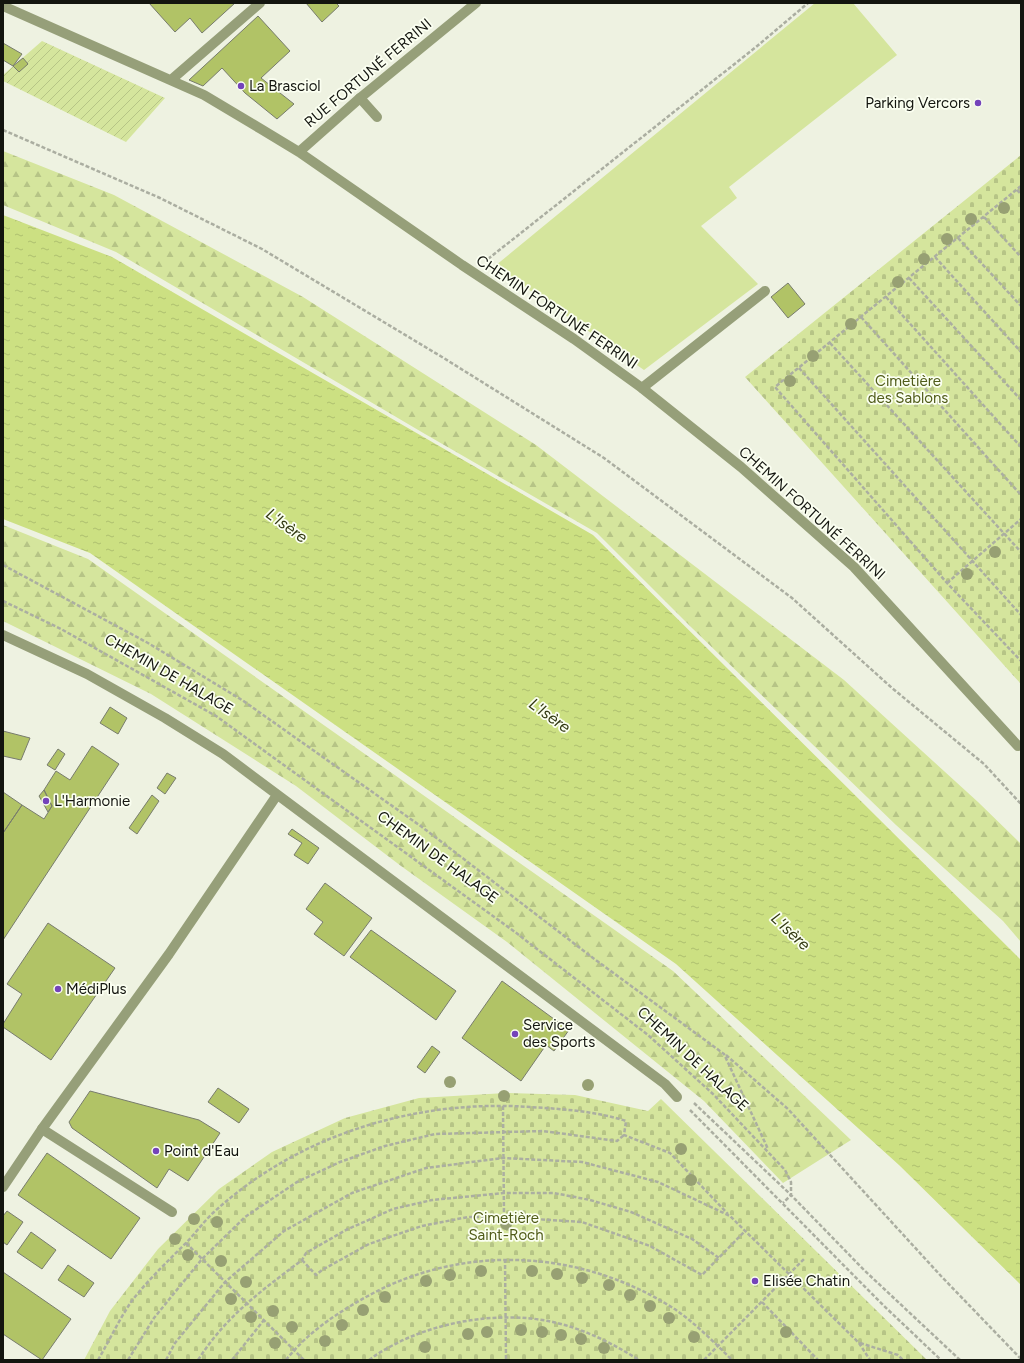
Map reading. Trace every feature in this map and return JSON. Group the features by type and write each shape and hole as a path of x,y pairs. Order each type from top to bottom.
{"street":[{"path":"171,80 260,3"},
{"name":"RUE FORTUNÉ FERRINI","path":"299,152 360,98 476,3"},
{"name":"CHEMIN FORTUNÉ FERRINI","path":"3,6 204,95 299,152 471,271 574,339 642,388 741,467 854,568 1018,746"},
{"path":"360,98 377,117"},
{"path":"642,388 765,291"},
{"path":"3,635 87,674 165,718 223,754 665,1084 677,1097"},
{"path":"3,1187 42,1129 169,954 277,795"},
{"path":"42,1129 172,1212"}],"path":[{"path":"471,271 560,203 808,3"},
{"path":"3,130 160,198 262,249 442,357 604,458 792,598 892,688 984,764 1021,804"},
{"path":"1021,186 775,387 947,583 1021,661"},
{"path":"1017,190 1021,194"},
{"path":"984,216 1021,257"},
{"path":"958,238 1021,306"},
{"path":"935,257 1021,352"},
{"path":"909,278 1021,400"},
{"path":"886,297 1021,447"},
{"path":"861,317 1021,494"},
{"path":"830,343 1021,552"},
{"path":"799,368 1021,615"},
{"path":"947,583 1005,535 1021,519"},
{"path":"3,566 148,643 242,700 422,827 587,953 724,1054 788,1109 941,1276 1021,1359"},
{"name":"CHEMIN DE HALAGE","path":"3,601 61,629 160,683 216,716 515,932 619,1011 713,1094 769,1152 788,1176 791,1182 791,1195"},
{"path":"724,1054 769,1152"},
{"path":"677,1097 691,1100 700,1107 791,1195 864,1270 960,1360"},
{"path":"677,1097 883,1305 941,1360"},
{"path":"98,1360 131,1303 214,1212 240,1190 279,1165 348,1131 387,1119 433,1110 484,1105 579,1110 626,1121 624,1135 616,1142 543,1131 435,1134 385,1146 340,1162 297,1182 245,1217 202,1259 154,1318 128,1360"},
{"path":"503,1106 504,1217"},
{"path":"624,1135 670,1153 730,1216 859,1343 870,1360"},
{"path":"166,1360 175,1343 225,1282 284,1231 352,1193 426,1168 503,1158 582,1162 658,1182 730,1216"},
{"path":"198,1360 212,1338 246,1302 302,1260 306,1253 346,1230 393,1209 432,1200 504,1193 554,1193 590,1200 632,1212 692,1239 719,1258"},
{"path":"783,1203 791,1195"},
{"path":"302,1260 316,1276 322,1270 369,1244 422,1226 468,1217 504,1217 582,1222 650,1246 702,1275 745,1231"},
{"path":"186,1243 304,1360"},
{"path":"505,1259 506,1360"},
{"path":"286,1360 294,1350 339,1312 390,1283 446,1265 505,1259 564,1264 621,1281 673,1309 718,1346 732,1360"},
{"path":"704,1360 804,1259"},
{"path":"762,1302 818,1360"},
{"path":"369,1360 412,1336 458,1322 505,1317 552,1322 598,1336 639,1360"},
{"path":"232,1360 264,1320"},
{"path":"859,1343 898,1355 903,1360"}],"green space":[{"path":"815,3 853,3 897,55 729,187 737,198 701,226 758,284 644,370 495,266"},
{"path":"42,41 165,98 126,142 3,81 3,75"},
{"path":"3,151 114,195 303,297 536,445 844,680 978,802 1021,844 1021,942 1003,921 896,825 692,628 597,533 425,434 116,252 3,205"},
{"name":"Cimetière des Sablons","path":"1021,155 1021,684 745,377"},
{"path":"3,525 88,559 673,971 851,1140 783,1183 704,1101 507,942 401,866 296,786 151,694 3,621"},
{"name":"Cimetière Saint-Roch","path":"506,1093 575,1095 648,1111 661,1099 927,1360 84,1360 110,1311 158,1249 219,1189 272,1152 345,1118 419,1098"}],"water":[{"name":"L'Isère","path":"3,215 112,257 593,535 1021,960 1021,1285 899,1165 676,964 90,553 3,519"}],"building":[{"path":"149,3 235,3 202,33 190,18 175,32"},
{"path":"306,3 336,3 339,6 322,22"},
{"path":"258,16 290,51 261,78 294,104 277,119 245,93 222,68 203,86 189,80"},
{"path":"3,43 22,54 13,66 3,60"},
{"path":"23,58 28,64 19,72 13,66"},
{"path":"788,283 805,304 788,318 771,297"},
{"path":"110,707 127,718 118,734 100,723"},
{"path":"3,731 30,738 21,760 3,756"},
{"path":"92,746 119,764 3,940 3,833 22,805 44,819 52,806 44,790 56,771 70,780"},
{"path":"58,749 65,754 55,770 47,765"},
{"path":"167,773 176,778 165,794 157,788"},
{"name":"L'Harmonie","path":"44,790 52,806 48,812 39,796"},
{"path":"3,792 22,805 3,833"},
{"path":"152,795 159,801 137,834 129,828"},
{"path":"292,829 319,848 308,864 294,855 302,843 288,834"},
{"path":"325,883 372,918 344,956 314,934 323,922 306,909"},
{"name":"MédiPlus","path":"48,923 115,968 51,1060 3,1027 3,1024 22,994 7,984"},
{"path":"371,930 456,991 436,1020 350,957"},
{"name":"Service des Sports","path":"502,981 569,1030 554,1051 546,1045 521,1081 462,1038"},
{"path":"432,1046 440,1052 425,1073 417,1067"},
{"path":"218,1088 249,1109 239,1123 208,1102"},
{"name":"Point d'Eau","path":"90,1091 199,1120 220,1133 188,1181 169,1169 157,1188 72,1128 69,1122"},
{"path":"47,1153 140,1218 111,1259 18,1195"},
{"path":"7,1211 23,1222 7,1245 3,1242 3,1216"},
{"path":"31,1232 56,1250 42,1269 17,1252"},
{"path":"68,1265 94,1283 84,1297 58,1280"},
{"path":"3,1272 71,1319 42,1360 3,1334"}],"place":[{"name":"La Brasciol","path":"241,86"},
{"name":"Parking Vercors","path":"978,103"},
{"name":"L'Harmonie","path":"46,801"},
{"name":"MédiPlus","path":"58,989"},
{"name":"Service des Sports","path":"515,1034"},
{"name":"Point d'Eau","path":"156,1151"},
{"name":"Elisée Chatin","path":"755,1281"}]}
